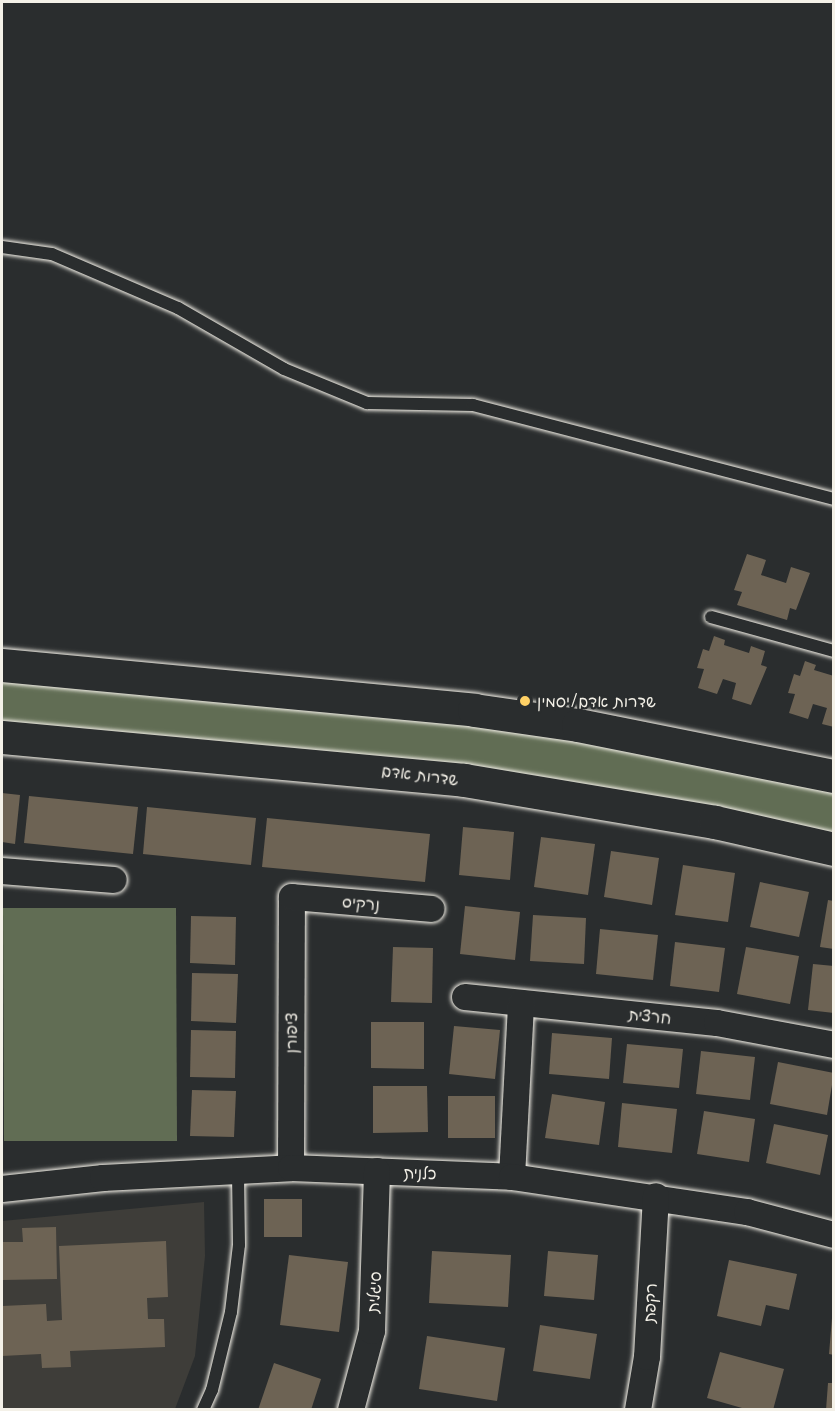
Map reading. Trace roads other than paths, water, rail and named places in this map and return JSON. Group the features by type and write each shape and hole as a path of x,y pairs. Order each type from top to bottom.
{"street":[{"path":"2,665 474,710 590,727 834,776"},
{"name":"שדרות אדם","path":"2,737 464,780 681,816 834,849"},
{"path":"2,871 114,880"},
{"name":"נרקיס","path":"292,897 431,909"},
{"name":"ציפורן","path":"291,1168 292,897"},
{"name":"חרצית","path":"465,997 717,1023 834,1045"},
{"path":"512,1177 521,1003"},
{"name":"כלנית","path":"2,1189 103,1178 291,1168 512,1177 656,1196 747,1212 834,1235"},
{"name":"סיגלית","path":"351,1410 372,1331 377,1171"},
{"name":"רקפת","path":"638,1410 647,1357 656,1196"}],"lane":[{"path":"2,247 52,254 178,308 284,369 366,403 472,405 834,499"},
{"path":"711,617 834,651"},
{"path":"203,1410 212,1390 231,1312 239,1245 238,1171"}],"place":[{"name":"שדרות אדם/יסמין","path":"525,701"}]}
